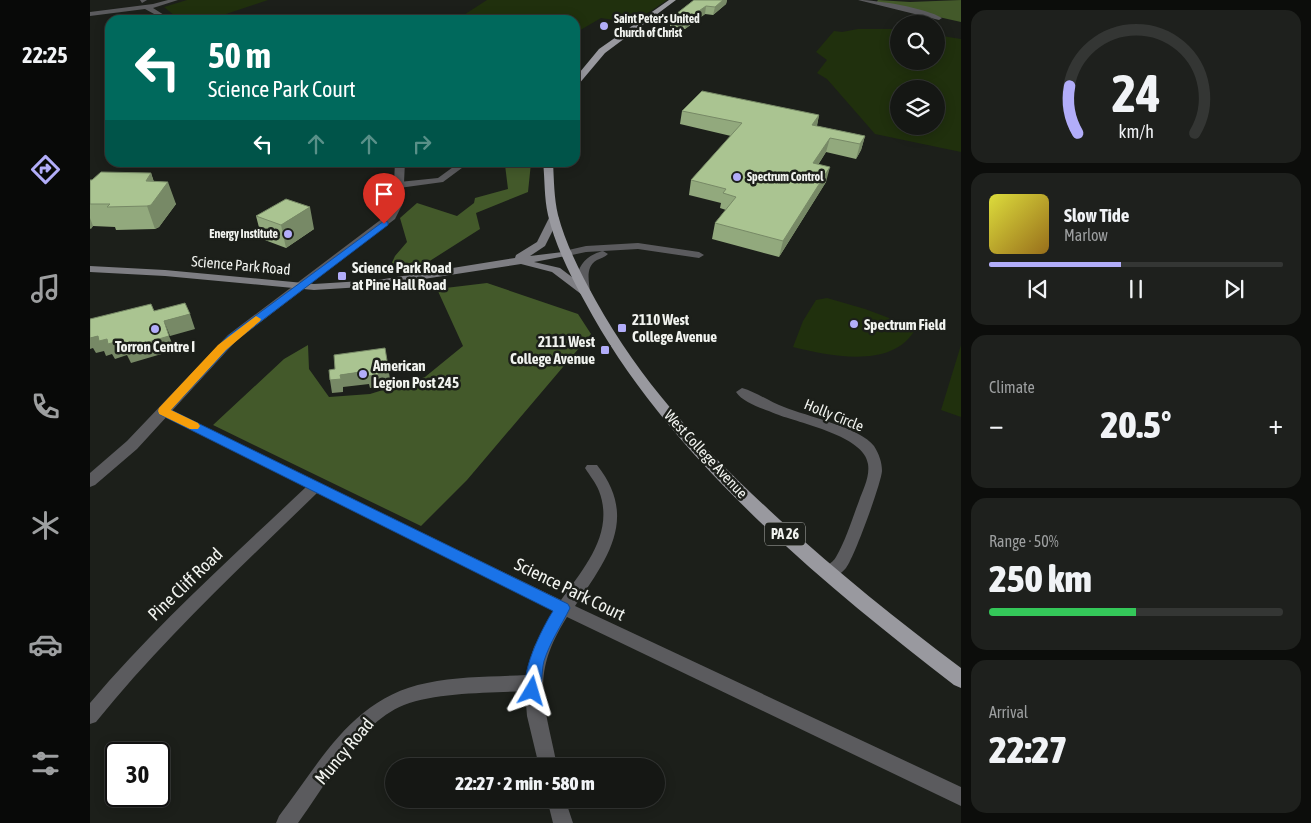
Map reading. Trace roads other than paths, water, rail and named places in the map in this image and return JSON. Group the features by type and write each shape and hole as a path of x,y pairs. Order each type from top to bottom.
{"main road":[{"path":"580,76 591,62 610,45 673,0"},
{"name":"West College Avenue","path":"548,167 550,196 554,218 566,253 609,337 624,359 690,440 751,503 828,574 961,679"},
{"path":"498,264 524,255 536,248 545,240 554,218"},
{"name":"Science Park Road","path":"90,269 184,275 300,286 378,283 566,253"},
{"path":"498,264 523,263 551,268 565,276 585,292"}],"street":[{"path":"90,10 175,0"},
{"path":"861,0 907,8 929,15"},
{"path":"90,14 143,3 162,15"},
{"path":"159,13 157,7 160,3"},
{"path":"90,481 120,456 232,338 392,217 398,203 400,167"},
{"path":"399,185 440,180 459,167"},
{"path":"566,253 586,249 638,246 699,255"},
{"path":"566,253 588,256 640,252 650,248"},
{"path":"585,292 582,273 584,266 590,259 603,254"},
{"name":"Holly Circle","path":"742,392 770,408 851,436 872,453 876,464 875,474 850,544 840,564 828,574"},
{"name":"Science Park Court","path":"163,411 563,608 961,797"},
{"path":"546,758 533,701 536,662 551,626 590,570 610,530 611,514 608,496 603,483 592,468"},
{"name":"Pine Cliff Road","path":"90,716 128,670 174,622 315,487"},
{"name":"Muncy Road","path":"286,823 350,739 372,715 387,705 415,693 430,690 533,682"},
{"path":"559,808 563,823"}],"place":[{"name":"Saint Peter's United Church of Christ","path":"604,26"},
{"name":"Spectrum Control","path":"737,177"},
{"name":"Energy Institute","path":"288,234"},
{"name":"Science Park Road at Pine Hall Road","path":"342,276"},
{"name":"Spectrum Field","path":"854,324"},
{"name":"2110 West College Avenue","path":"622,328"},
{"name":"Torron Centre I","path":"155,329"},
{"name":"2111 West College Avenue","path":"605,350"},
{"name":"American Legion Post 245","path":"363,374"}]}
